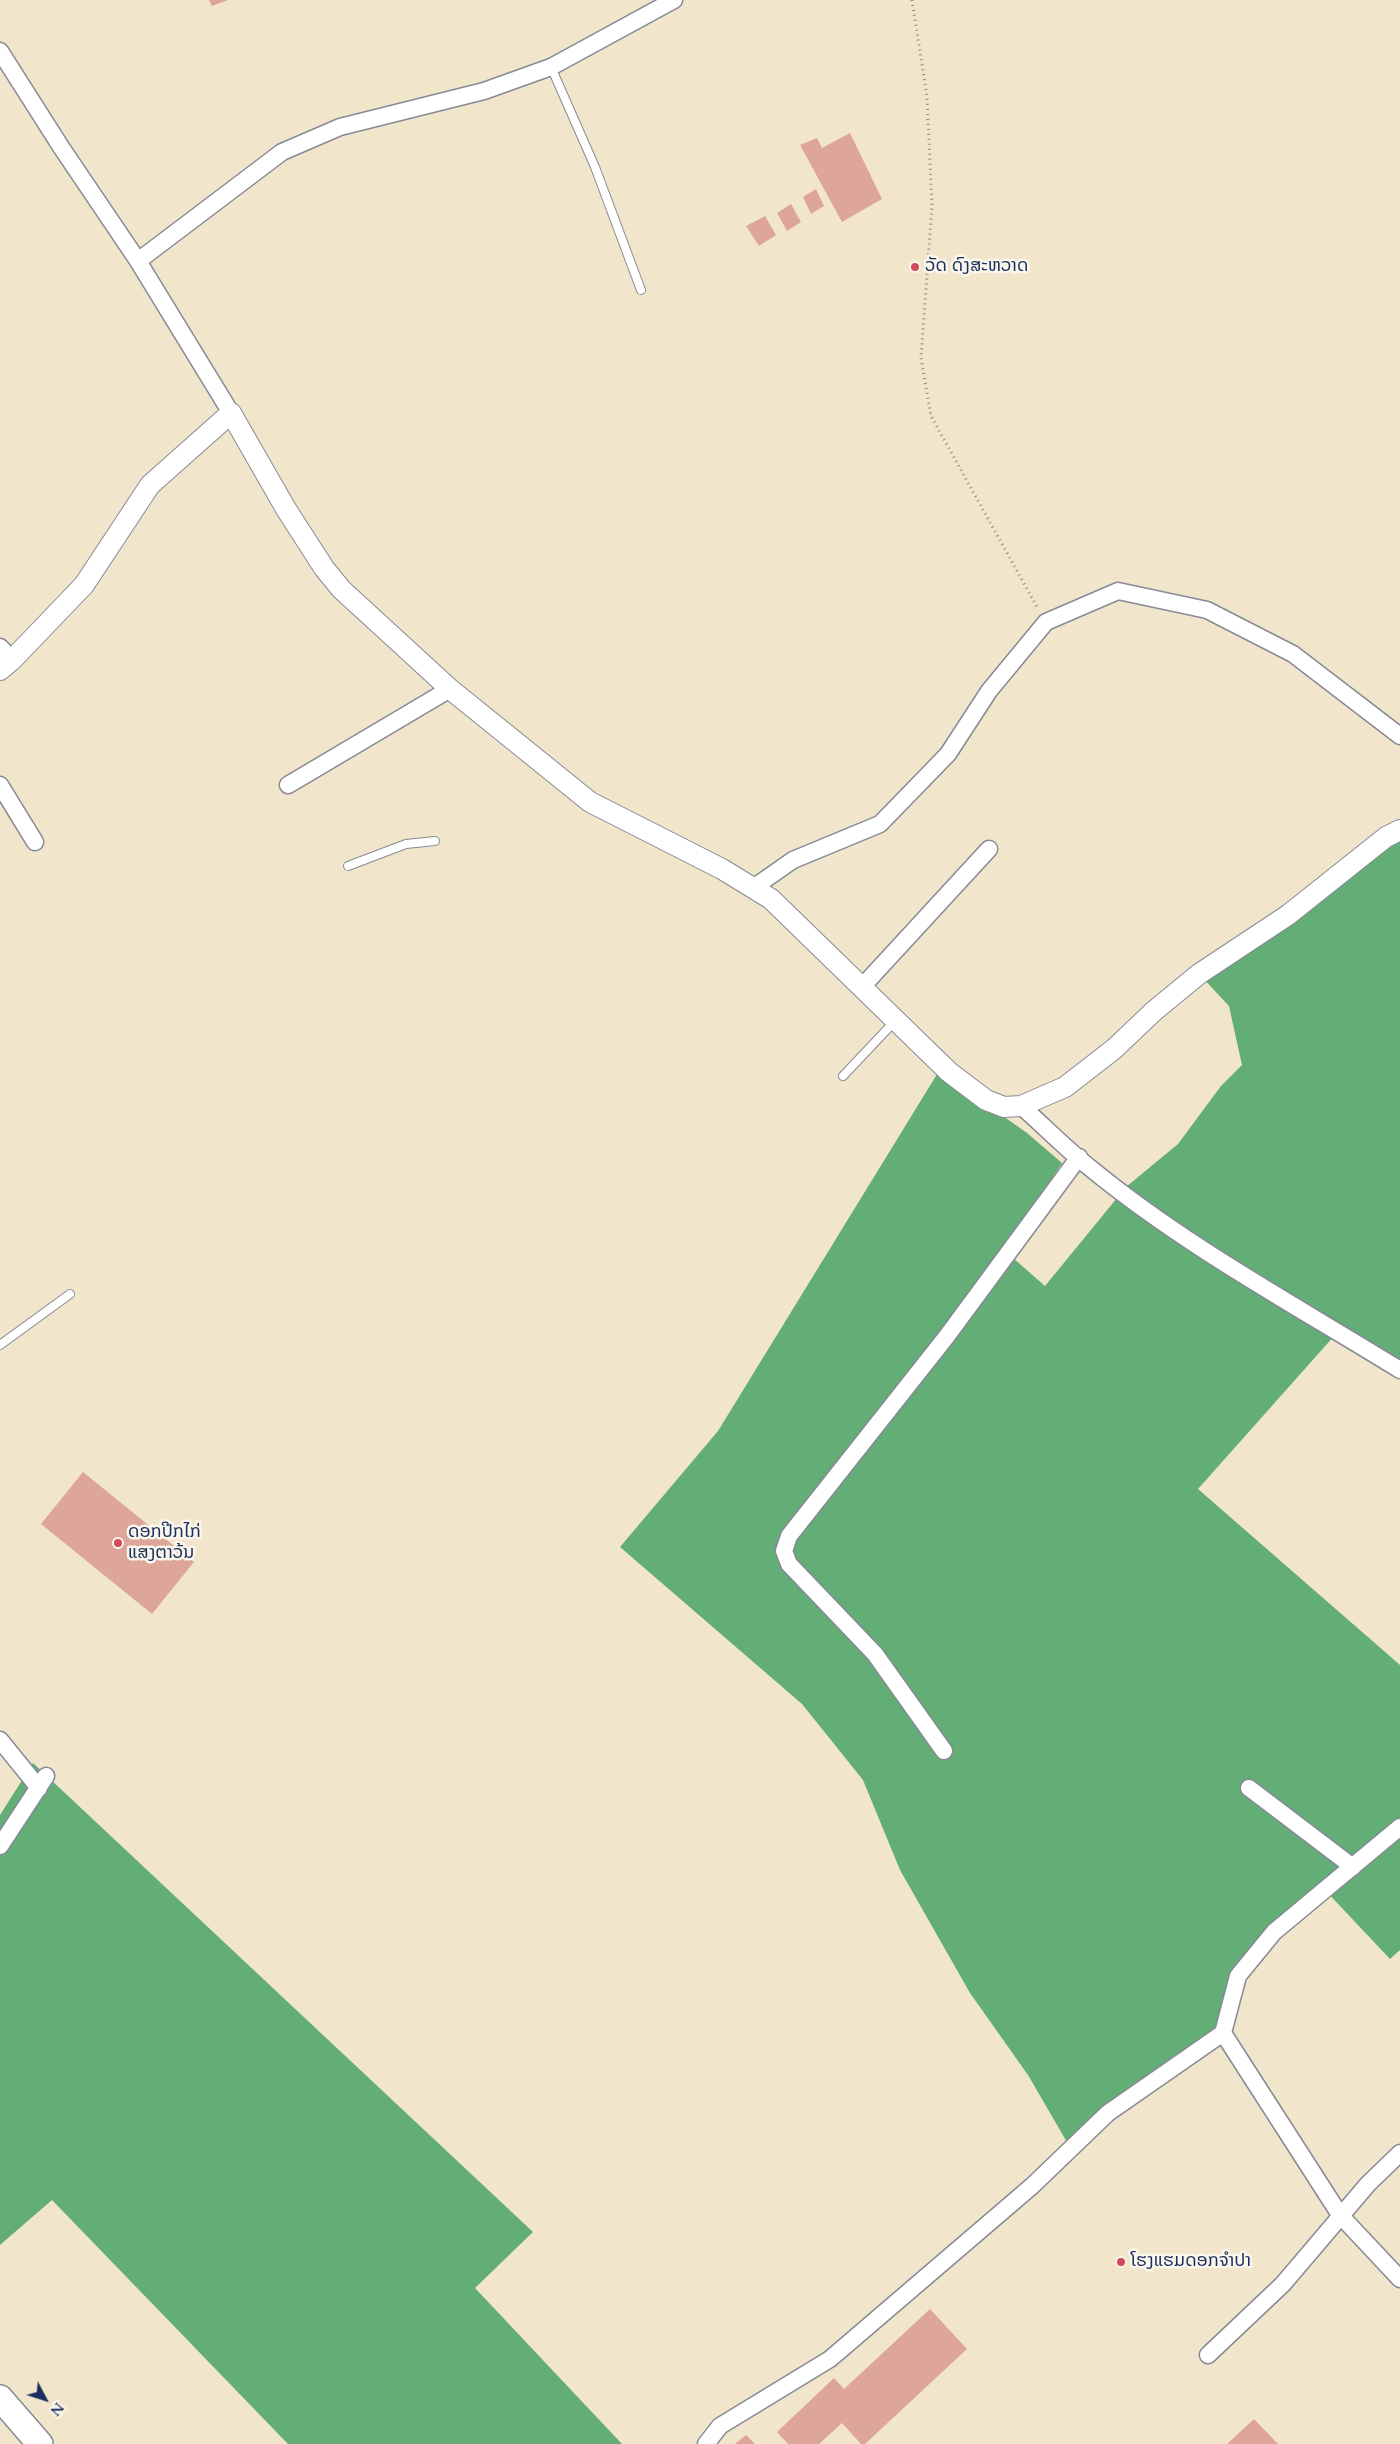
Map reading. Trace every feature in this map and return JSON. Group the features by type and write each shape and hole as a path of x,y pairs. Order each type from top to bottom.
{"main road":[{"path":"0,2398 40,2444"}],"street":[{"path":"138,261 282,152 340,127 484,91 551,67 674,0"},
{"path":"0,51 61,147 138,261 231,413 281,501 324,568 341,589 450,689 590,802 713,864 771,899 949,1072 986,1100 1004,1106 1021,1106 1066,1087 1114,1049 1154,1011 1200,974 1288,915 1386,837 1400,830"},
{"path":"4,659 84,585 150,485 231,413"},
{"path":"752,888 793,860 880,824 948,754 989,691 1046,622 1118,591 1207,610 1293,654 1400,736"},
{"path":"288,785 450,689"},
{"path":"0,785 35,842"},
{"path":"861,988 989,848"},
{"path":"1021,1106 1088,1166 1182,1236 1400,1370"},
{"path":"944,1751 875,1654 789,1564 784,1551 789,1536 947,1336 1078,1157"},
{"path":"0,1740 43,1782 1,1841"},
{"path":"1249,1788 1353,1867"},
{"path":"706,2444 720,2426 830,2359 1032,2186 1108,2113 1224,2033 1238,1976 1274,1932 1400,1827"},
{"path":"1224,2033 1340,2215 1400,2279"},
{"path":"1208,2355 1283,2284 1340,2215 1400,2153"}],"lane":[{"path":"551,67 594,167 641,290"},
{"path":"348,866 406,844 435,841"},
{"path":"843,1076 895,1020"},
{"path":"0,1346 70,1294"}],"path":[{"path":"912,0 927,97 932,206 921,358 931,416 1046,622"}],"green space":[{"path":"1400,830 1400,1373 1335,1335 1198,1489 1400,1665 1400,1950 1390,1959 1324,1889 1238,1976 1218,2034 1071,2149 1028,2075 970,1993 900,1870 863,1780 802,1704 620,1547 718,1431 939,1071 1027,1133 1062,1163 1004,1250 1045,1286 1126,1187 1178,1144 1221,1086 1242,1065 1229,1006 1199,974"},
{"path":"33,1763 533,2232 475,2288 622,2444 288,2444 52,2200 0,2245 0,1815"}],"building":[{"path":"209,0 228,0 212,6"},
{"path":"850,133 882,199 842,222 800,145 817,138 822,148"},
{"path":"816,189 824,206 811,214 803,197"},
{"path":"791,204 801,222 787,231 777,213"},
{"path":"765,216 776,235 759,246 746,226"},
{"name":"ດອກປີກໄກ່ ແສງຕາວ້ນ","path":"83,1472 194,1562 152,1614 41,1524"},
{"path":"930,2309 967,2349 865,2444 861,2444 842,2423 819,2444 788,2444 777,2432 834,2378 844,2389"},
{"path":"1254,2419 1278,2444 1227,2444"},
{"path":"746,2435 755,2444 735,2444"}],"place":[{"name":"ວັດ ດົງສະຫວາດ","path":"915,267"},
{"name":"ດອກປີກໄກ່ ແສງຕາວ້ນ","path":"118,1543"},
{"name":"ໂຮງແຮມດອກຈຳປາ","path":"1121,2262"}]}
